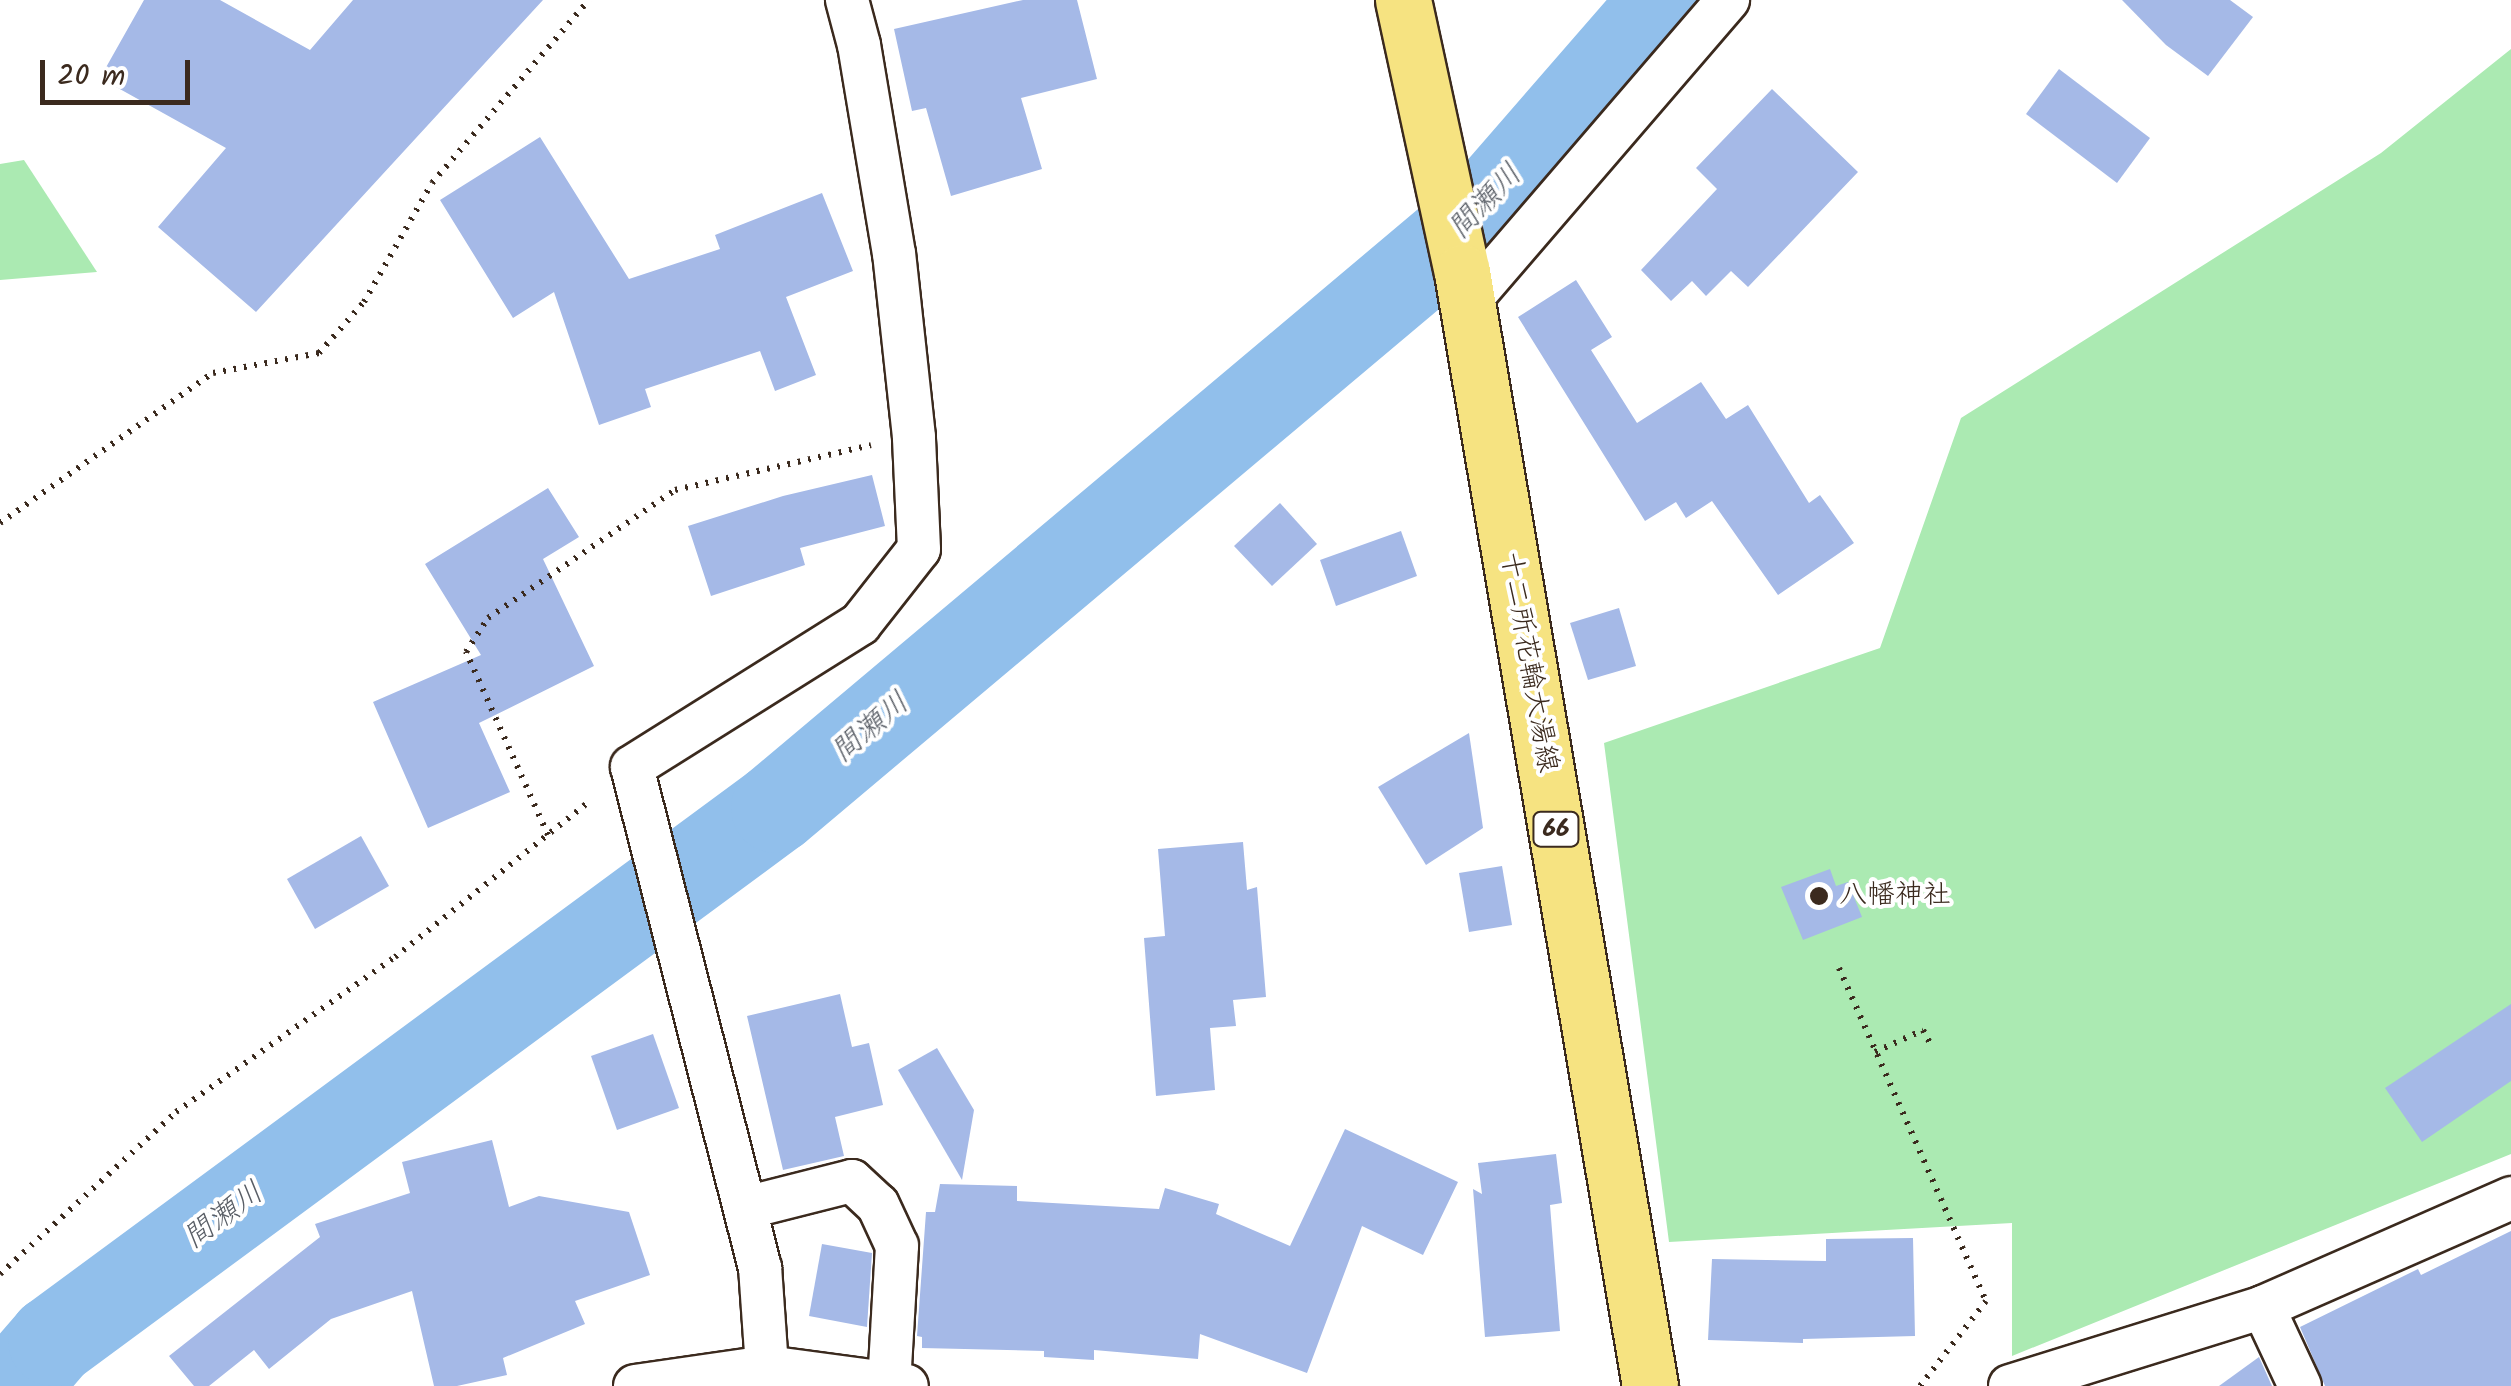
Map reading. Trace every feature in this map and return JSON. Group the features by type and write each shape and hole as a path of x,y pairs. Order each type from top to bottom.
{"main road":[{"name":"十二所花輪大湯線","path":"1403,0 1465,287 1650,1386"}],"street":[{"path":"767,1366 760,1268 632,767 860,624 919,549 914,437 894,254 860,45 847,0"},
{"path":"1465,287 1728,0"},
{"path":"635,1386 767,1366 898,1385 897,1246 878,1205 852,1181 744,1208"},
{"path":"2010,1386 2263,1307 2511,1198"},
{"path":"2263,1307 2300,1386"}],"path":[{"path":"0,522 213,373 319,354 364,302 432,184 589,0"},
{"path":"548,835 466,652 488,618 675,490 914,437"},
{"path":"0,1274 176,1112 395,957 632,767"},
{"path":"1839,968 1986,1301 1920,1386"},
{"path":"1875,1052 1923,1030 1932,1048"}],"green space":[{"path":"2511,49 2511,1154 2012,1356 2012,1223 1669,1242 1604,743 1880,648 1961,418 2381,153"},
{"path":"24,160 97,272 0,280 0,164"}],"building":[{"path":"144,0 220,0 310,50 353,0 543,0 256,312 158,227 226,148 100,78"},
{"path":"1023,0 1077,0 1097,79 1021,98 1042,169 951,196 926,108 912,111 894,29"},
{"path":"2122,0 2230,0 2253,17 2208,76 2166,45"},
{"path":"2059,69 2150,138 2117,183 2026,114"},
{"path":"1772,89 1858,172 1748,287 1731,271 1706,296 1692,281 1671,301 1641,270 1717,189 1696,168"},
{"path":"540,137 629,279 720,249 715,235 822,193 853,271 786,297 816,375 775,391 760,351 645,389 651,407 599,425 554,292 513,318 440,200"},
{"path":"1576,280 1612,337 1591,350 1637,423 1701,382 1726,419 1748,405 1809,503 1820,495 1854,543 1778,595 1712,501 1686,518 1676,502 1645,521 1518,317"},
{"path":"872,475 885,526 800,548 805,565 711,596 688,526 783,496"},
{"path":"548,488 579,537 543,559 594,666 479,723 510,792 428,828 373,702 481,655 425,564"},
{"path":"1280,503 1317,544 1272,586 1234,546"},
{"path":"1401,531 1417,576 1336,606 1320,560"},
{"path":"1619,608 1636,666 1588,680 1570,623"},
{"path":"1469,733 1483,828 1426,865 1378,787"},
{"path":"361,836 389,886 315,929 287,879"},
{"path":"1243,842 1247,890 1257,887 1266,997 1233,1000 1236,1026 1210,1028 1215,1090 1156,1096 1144,938 1165,936 1158,849"},
{"path":"1502,866 1512,925 1469,932 1459,873"},
{"name":"八幡神社","path":"1830,869 1836,886 1848,882 1862,917 1803,940 1781,887"},
{"path":"840,994 852,1047 869,1043 883,1105 835,1117 844,1156 783,1170 747,1016"},
{"path":"2511,1004 2511,1081 2422,1142 2385,1088"},
{"path":"653,1034 679,1108 617,1130 591,1056"},
{"path":"937,1048 974,1110 962,1180 898,1070"},
{"path":"1345,1129 1458,1182 1423,1255 1362,1226 1307,1373 1200,1334 1198,1359 1094,1350 1094,1360 1044,1357 1044,1351 922,1348 922,1337 917,1336 926,1212 935,1212 940,1184 1017,1186 1017,1201 1159,1209 1165,1188 1219,1204 1216,1214 1290,1246"},
{"path":"492,1140 509,1207 539,1196 629,1212 650,1275 575,1301 585,1324 503,1358 507,1375 457,1386 434,1386 412,1291 331,1319 269,1369 254,1350 209,1386 194,1386 169,1356 320,1237 315,1224 410,1193 402,1162"},
{"path":"1556,1154 1562,1203 1550,1205 1560,1331 1485,1337 1473,1189 1482,1194 1478,1163"},
{"path":"2511,1231 2511,1386 2325,1386 2300,1327 2418,1269 2421,1275"},
{"path":"1913,1238 1915,1336 1803,1339 1803,1343 1708,1340 1712,1259 1826,1261 1826,1239"},
{"path":"822,1244 872,1253 867,1327 809,1316"},
{"path":"2259,1357 2272,1386 2219,1386"}],"waterway":[{"name":"間瀬川","path":"14,1386 53,1341 776,808 1475,220 1666,0"}],"place":[{"name":"八幡神社","path":"1819,896"}]}
